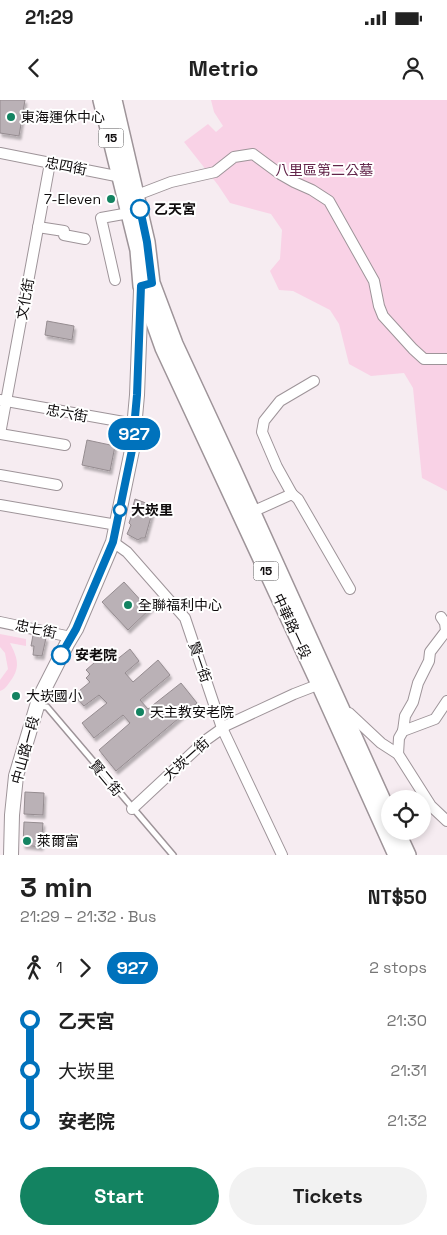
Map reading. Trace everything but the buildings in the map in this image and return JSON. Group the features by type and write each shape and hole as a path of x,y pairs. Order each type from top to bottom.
{"main road":[{"name":"15","path":"102,100 126,176 137,195 147,242 147,284"},
{"name":"15","path":"114,100 126,176 129,214 147,284"},
{"name":"中山路一段","path":"11,855 12,815 16,776 37,706 76,629 113,542 132,450 147,284"},
{"name":"中華路一段","path":"147,284 252,512 396,855"},
{"name":"中華路一段","path":"147,284 163,348 324,682"},
{"name":"中華路一段","path":"339,716 381,798"},
{"path":"401,840 408,855"}],"street":[{"name":"忠四街","path":"0,153 126,176"},
{"path":"137,195 171,182 214,172 234,157 253,154 280,174 329,201 374,281 379,306 386,320 424,359 447,359"},
{"name":"文化街","path":"0,434 3,401 50,163"},
{"path":"115,280 101,218 129,214"},
{"path":"38,227 64,231 64,235 85,240"},
{"path":"314,381 280,401 264,421 262,432 277,467 292,494 298,499 350,589"},
{"name":"忠六街","path":"3,401 134,424"},
{"path":"0,434 65,445"},
{"path":"0,475 57,485"},
{"path":"252,512 292,494"},
{"path":"0,504 117,525"},
{"name":"賢一街","path":"113,542 127,552 184,618 222,728 282,855"},
{"path":"398,754 405,716 413,702 418,683 430,661 430,652 446,631 445,622 441,617"},
{"name":"忠七街","path":"0,622 71,637"},
{"name":"大崁一街","path":"132,808 206,740 222,728 324,682"},
{"path":"403,731 435,719 447,701"},
{"path":"339,716 349,713 381,743 398,754 431,806 447,821"}],"lane":[{"name":"賢二街","path":"37,706 47,707 173,855"}],"green space":[{"name":"八里區第二公墓","path":"211,100 447,100 447,491 422,478 413,388 404,373 371,376 349,364 339,324 330,310 293,291 279,290 270,271 280,259 282,230 271,214 230,203 184,142 208,124 216,132 223,126 214,112"},
{"path":"0,634 26,639 26,646 10,643 15,654 17,668 13,678 0,691 0,680 8,669 5,653 0,647"}],"bus line":[{"name":"927","path":"61,655 76,629 99,579 113,542 132,450 137,395 141,286 152,283 147,242 140,209"}],"place":[{"name":"東海運休中心","path":"11,117"},
{"name":"7-Eleven","path":"111,199"},
{"name":"乙天宮","path":"140,209"},
{"name":"大崁里","path":"120,510"},
{"name":"全聯福利中心","path":"128,605"},
{"name":"安老院","path":"61,655"},
{"name":"大崁國小","path":"16,696"},
{"name":"天主教安老院","path":"140,712"},
{"name":"萊爾富","path":"27,841"}]}
